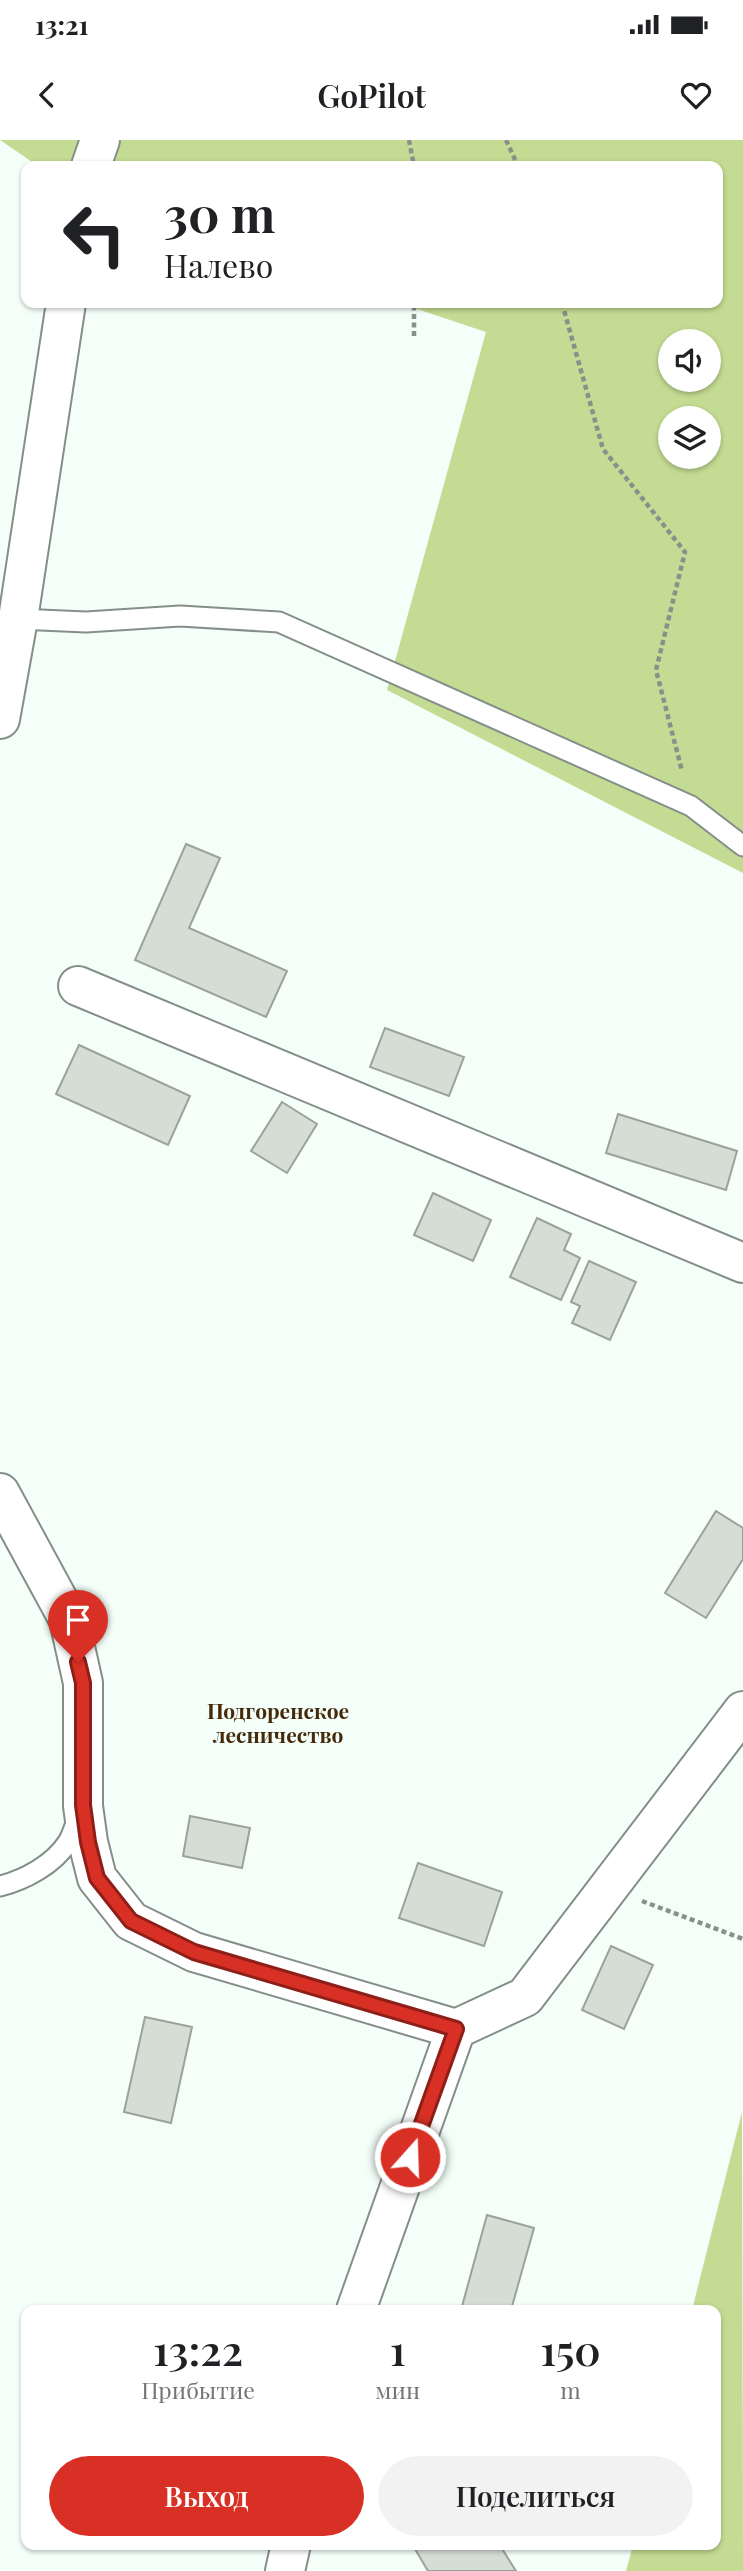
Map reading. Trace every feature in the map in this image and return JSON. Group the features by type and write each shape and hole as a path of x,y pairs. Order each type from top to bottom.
{"street":[{"path":"93,161 100,140"},
{"path":"0,719 18,619 65,308"},
{"path":"78,986 743,1263"},
{"path":"0,1493 69,1620 83,1683 83,1805 88,1842 97,1878 131,1921 194,1952 456,2029 525,1997 743,1711"},
{"path":"358,2305 456,2029"},
{"path":"285,2571 290,2550"}],"lane":[{"path":"18,619 86,622 180,616 279,622 691,806 743,846"},
{"path":"0,1886 13,1883 42,1868 68,1842 83,1805"}],"path":[{"path":"409,140 413,161"},
{"path":"506,140 516,161"},
{"path":"414,308 414,336"},
{"path":"563,308 603,449 685,552 656,670 691,806"},
{"path":"608,1888 743,1939"}],"green space":[{"path":"0,140 743,140 743,873 387,690 486,332 414,308 723,308 723,161 31,161"},
{"path":"742,2112 743,2571 626,2571 632,2550 721,2550 721,2305 693,2305"}],"building":[{"path":"186,844 220,858 189,928 287,971 266,1017 135,960"},
{"path":"385,1028 464,1057 449,1096 370,1067"},
{"path":"79,1045 190,1096 168,1145 56,1094"},
{"path":"282,1102 317,1124 287,1173 251,1151"},
{"path":"618,1114 737,1151 726,1190 606,1153"},
{"path":"433,1193 491,1220 473,1261 414,1235"},
{"path":"537,1218 571,1234 564,1250 580,1258 561,1300 510,1277"},
{"path":"589,1261 636,1282 610,1340 572,1323 580,1306 571,1302"},
{"path":"716,1511 743,1528 743,1559 706,1618 665,1593"},
{"path":"190,1816 250,1828 242,1868 183,1856"},
{"path":"418,1863 502,1892 484,1946 399,1918"},
{"path":"611,1946 653,1965 624,2029 582,2010"},
{"path":"145,2017 192,2027 171,2123 124,2112"},
{"path":"487,2215 534,2228 512,2305 462,2305"},
{"path":"416,2550 503,2550 516,2571 428,2571"}],"district":[{"name":"Подгоренское лесничество","path":"278,1724"}],"route":[{"path":"78,1662 83,1683 83,1805 88,1842 97,1878 131,1921 194,1952 456,2029 410,2157"}]}
